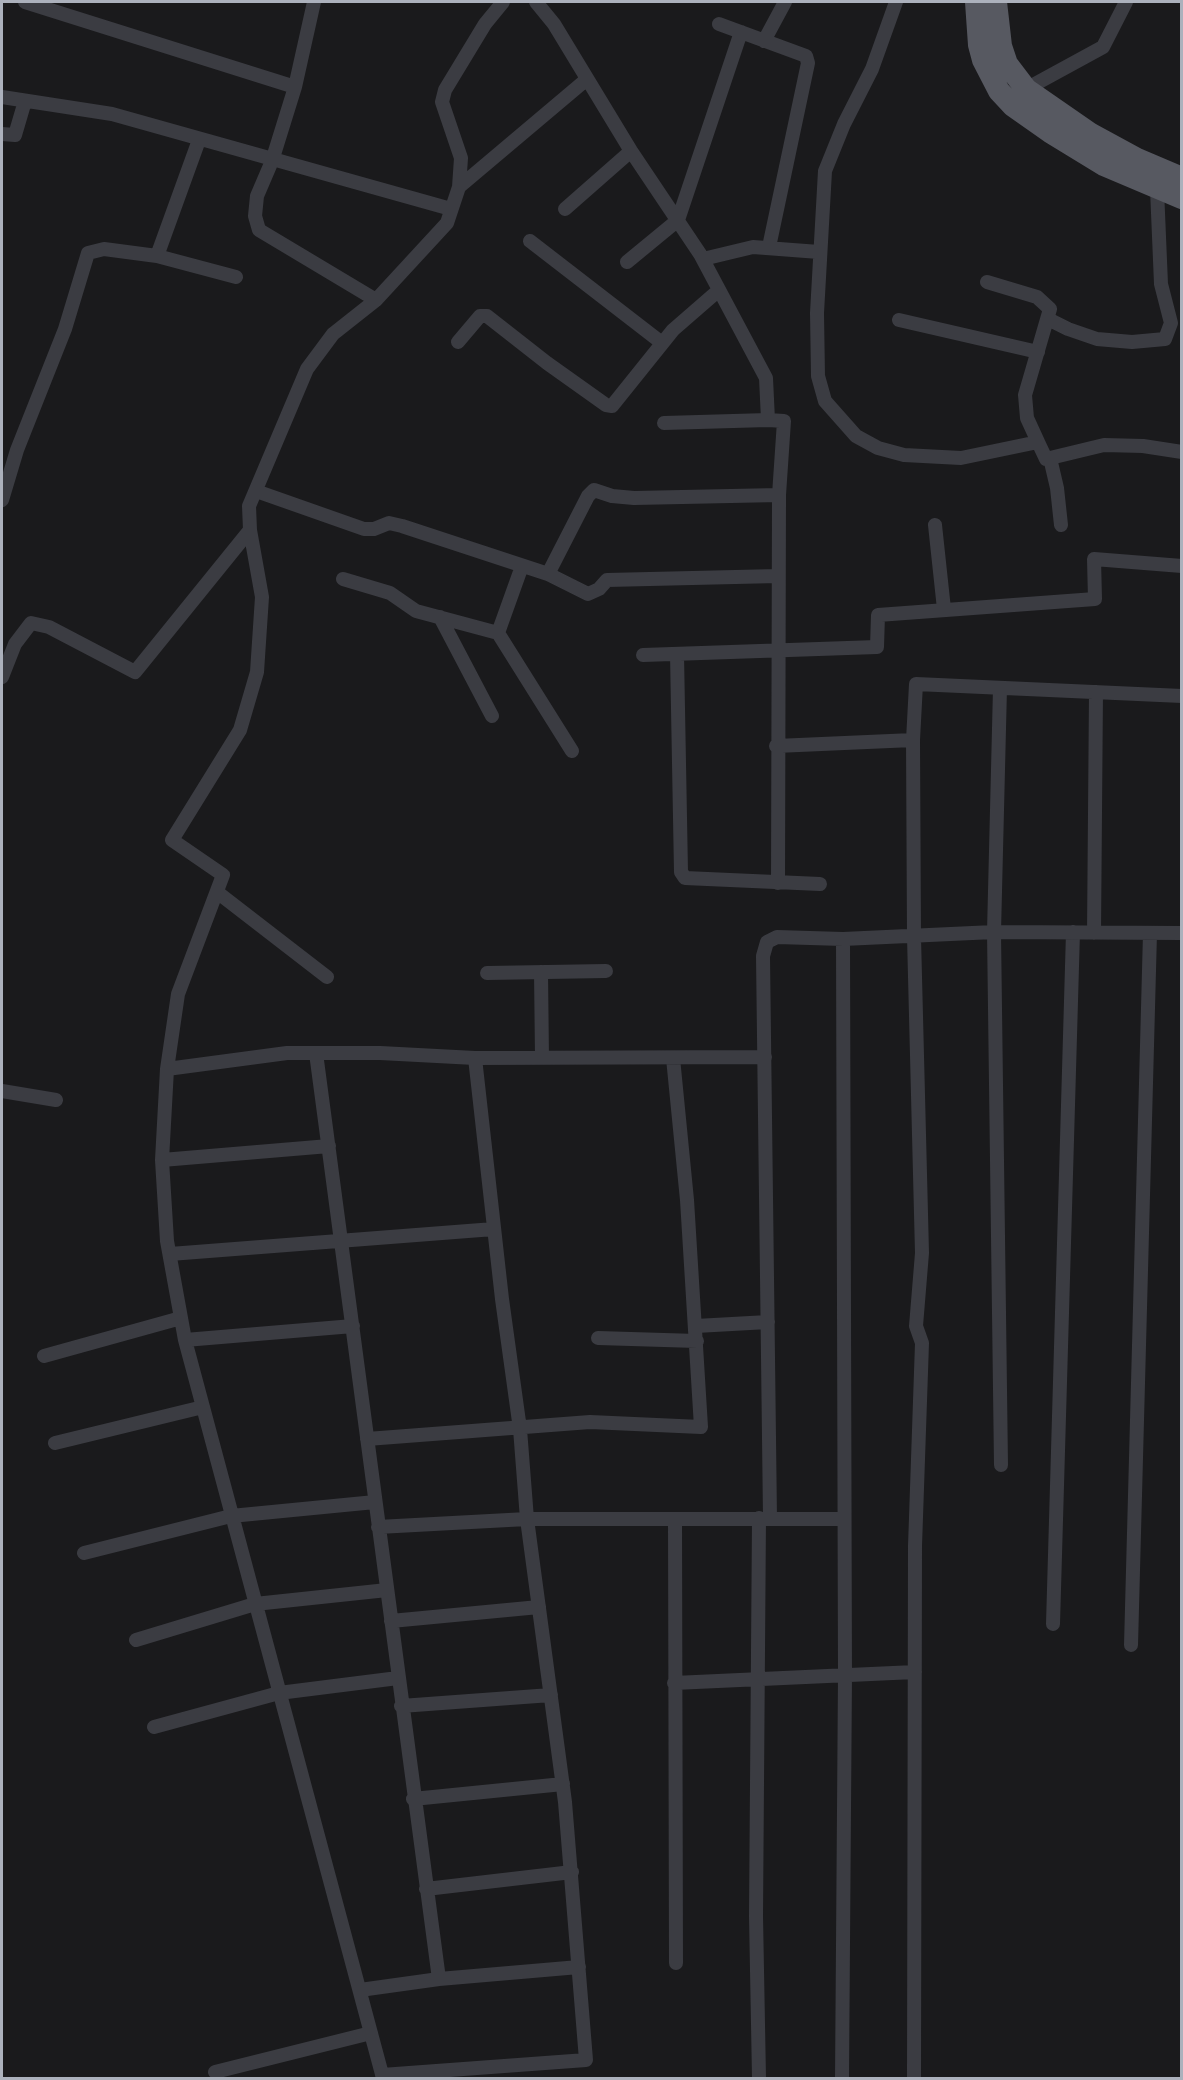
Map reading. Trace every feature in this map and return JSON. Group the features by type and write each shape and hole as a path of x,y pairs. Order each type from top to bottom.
{"main road":[{"path":"976,2 979,45 983,60 994,84 1013,106 1082,152 1157,189 1182,198"},
{"path":"996,2 1001,46 1008,64 1026,89 1091,134 1137,159 1182,178"}],"street":[{"path":"25,2 295,87"},
{"path":"314,2 295,87 272,161 257,196 255,216 259,230 376,300"},
{"path":"476,1058 494,1229 520,1429 527,1519 563,1784 586,2060 382,2077 185,1340 170,1254 162,1160 167,1069 178,994 223,875 172,840 240,730 257,672 262,597 250,530 249,506 307,369 333,334 376,300 447,223 459,187 461,158 442,102 445,90 485,24 503,2"},
{"path":"536,2 554,24 631,151 703,259 766,378 768,420"},
{"path":"765,40 785,2"},
{"path":"896,2 872,69 844,124 825,171 819,252 818,376 825,401 856,436 879,448 934,459 961,459 1038,442"},
{"path":"1026,89 1103,47 1126,2"},
{"path":"719,24 807,56 808,63 769,247"},
{"path":"627,262 678,220 741,32"},
{"path":"459,187 587,79"},
{"path":"2,97 112,114 272,161 451,209"},
{"path":"2,134 15,135 25,101"},
{"path":"157,256 199,140"},
{"path":"566,209 631,151"},
{"path":"1048,319 1097,339 1132,342 1165,339 1171,323 1161,284 1157,189"},
{"path":"530,241 662,343"},
{"path":"703,259 753,247 819,252"},
{"path":"2,500 17,450 65,329 88,253 104,249 157,256 236,277"},
{"path":"987,282 1037,297 1050,309 1025,395 1024,408 1046,459 1104,445 1143,446 1182,452"},
{"path":"459,342 480,316 486,316 547,363 606,405 612,406 662,343 719,290"},
{"path":"899,320 1038,352"},
{"path":"664,423 784,421 778,495 776,746 778,883"},
{"path":"1050,458 1057,488 1061,525"},
{"path":"548,574 588,496 594,490 612,496 634,498 778,495"},
{"path":"256,491 364,529 374,529 389,522 548,574 588,594 599,589 607,580 778,576"},
{"path":"935,525 944,609"},
{"path":"2,677 15,644 31,623 49,627 135,672 250,530"},
{"path":"643,655 877,647 878,615 1095,599 1094,559 1182,566"},
{"path":"498,633 522,566"},
{"path":"343,579 390,592 416,610 498,633 572,751"},
{"path":"440,617 492,716"},
{"path":"677,654 681,872 685,878 820,884"},
{"path":"914,2079 915,1545 922,1343 916,1326 922,1253 914,937 913,740 916,684 1182,696"},
{"path":"1000,688 994,932 1000,1465"},
{"path":"1094,933 1096,692"},
{"path":"776,746 913,740"},
{"path":"217,891 327,977"},
{"path":"759,2079 756,1927 759,1680 768,1322 763,956 768,942 777,937 843,939 994,932 1182,933"},
{"path":"1053,1624 1073,932"},
{"path":"1131,1645 1150,933"},
{"path":"842,2079 845,1675 843,939"},
{"path":"487,973 606,971"},
{"path":"541,972 542,1058"},
{"path":"167,1069 287,1053 380,1053 476,1058 765,1057"},
{"path":"316,1053 343,1241 413,1799 439,1979"},
{"path":"368,1439 590,1422 698,1428 701,1426 696,1326 673,1058"},
{"path":"2,1091 56,1100"},
{"path":"162,1160 329,1146"},
{"path":"170,1254 494,1229"},
{"path":"44,1356 181,1318"},
{"path":"696,1326 768,1322"},
{"path":"185,1340 353,1326"},
{"path":"598,1338 697,1341"},
{"path":"55,1443 203,1407"},
{"path":"84,1553 231,1516 375,1502"},
{"path":"378,1527 527,1519 843,1519"},
{"path":"675,1519 675,1963"},
{"path":"136,1640 255,1604 387,1590"},
{"path":"390,1621 539,1607"},
{"path":"674,1683 915,1672"},
{"path":"154,1727 279,1693 398,1678"},
{"path":"401,1706 551,1695"},
{"path":"413,1799 563,1784"},
{"path":"426,1889 572,1872"},
{"path":"360,1990 439,1979 579,1967"},
{"path":"214,2072 371,2033"}]}
